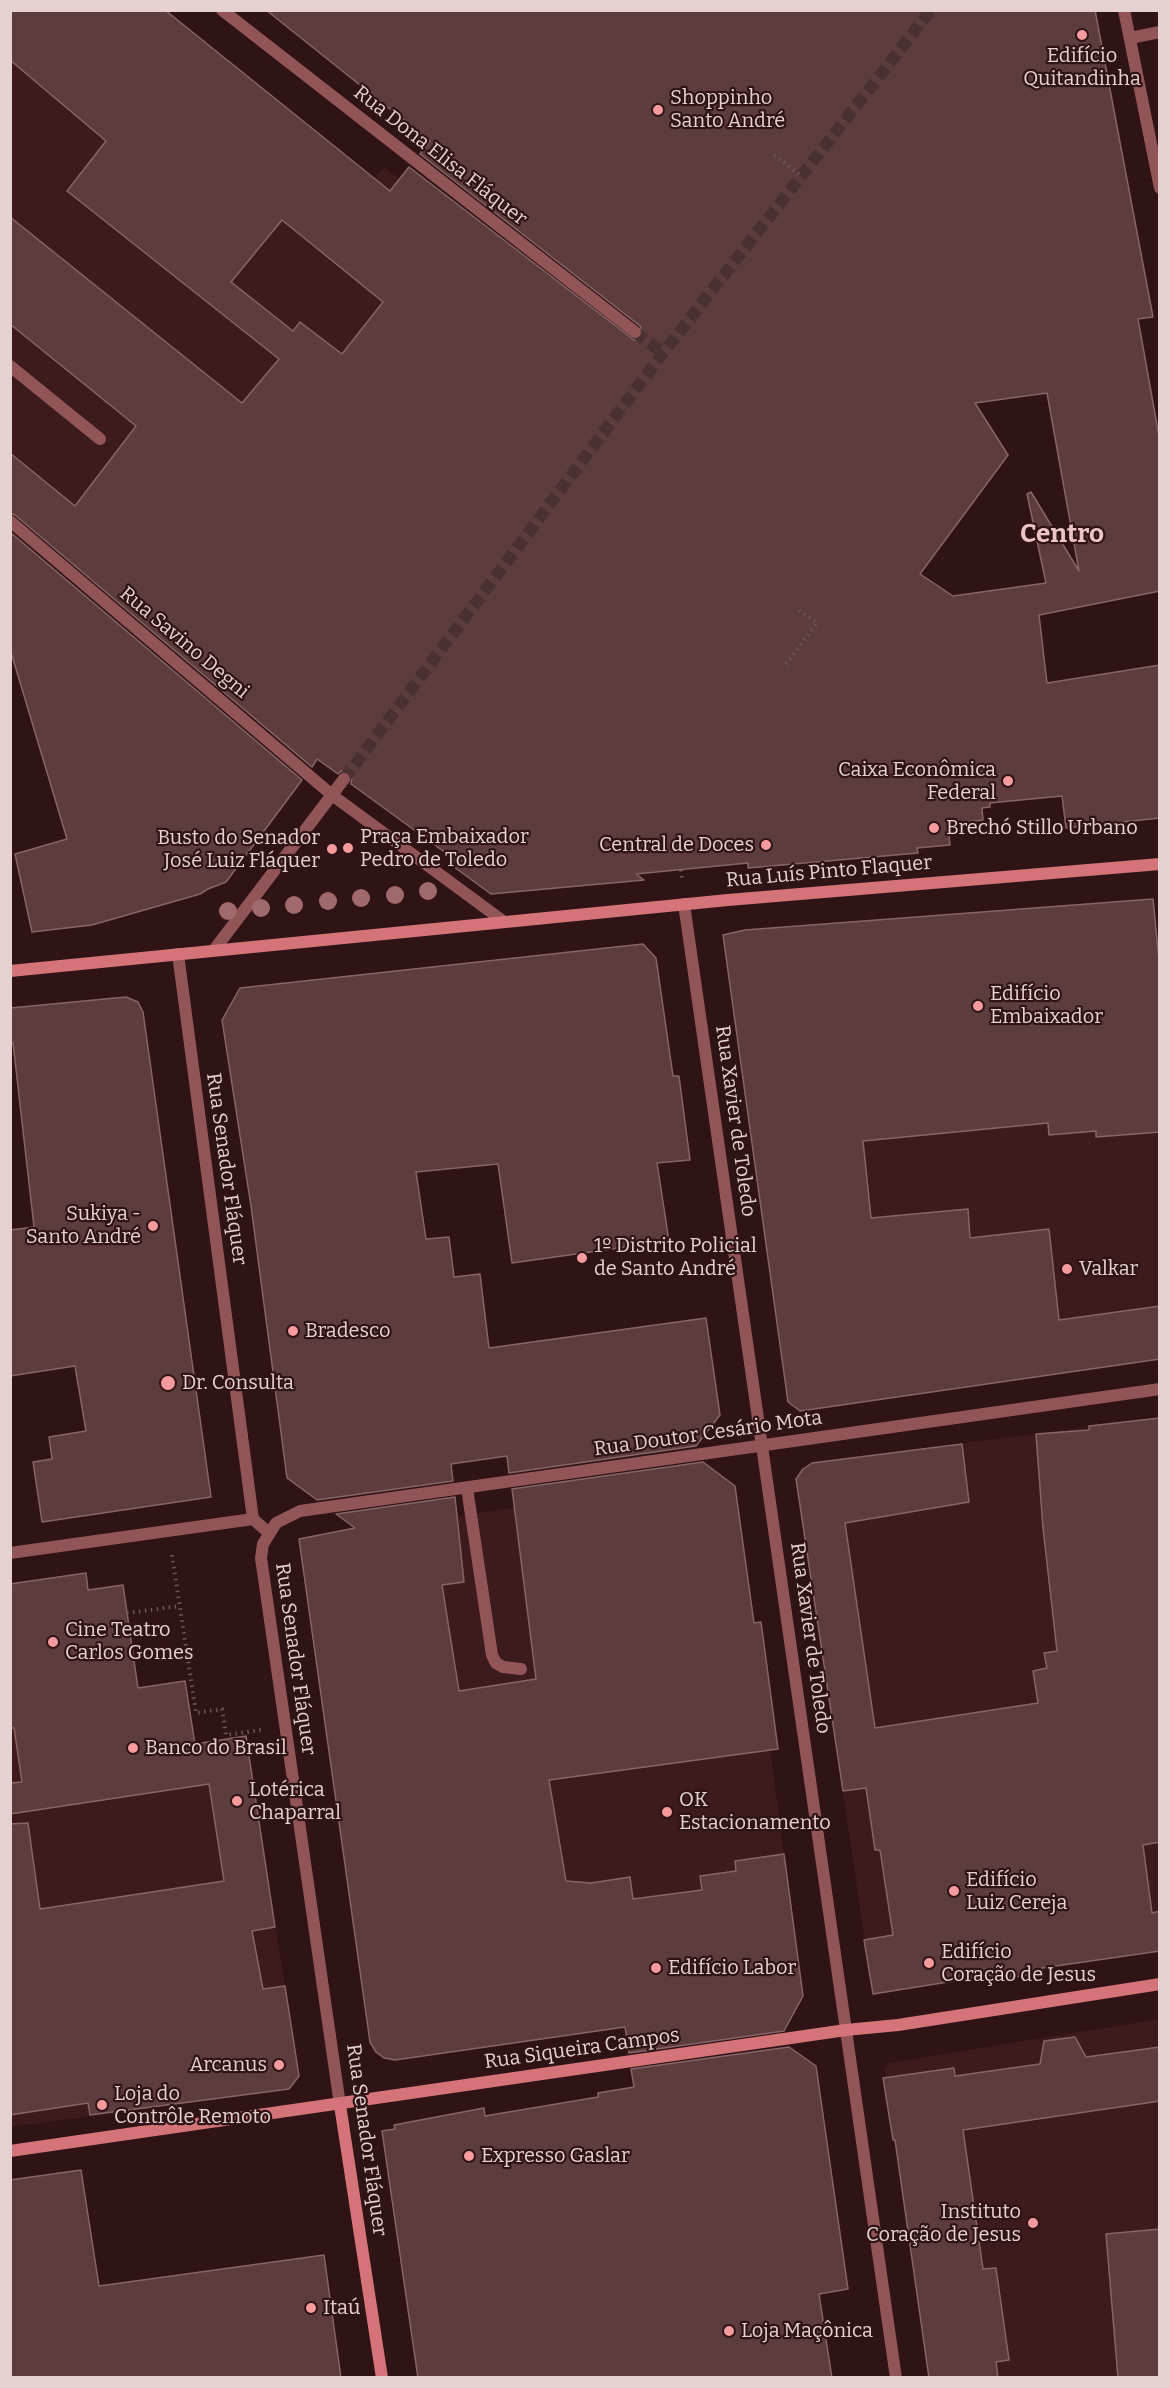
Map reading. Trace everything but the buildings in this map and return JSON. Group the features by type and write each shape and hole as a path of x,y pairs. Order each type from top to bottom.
{"main road":[{"name":"Rua Luís Pinto Flaquer","path":"503,921 1160,864"},
{"path":"10,971 503,921"},
{"name":"Rua Siqueira Campos","path":"10,2151 846,2030 898,2025 1160,1984"},
{"name":"Rua Senador Fláquer","path":"340,2104 382,2378"}],"street":[{"name":"Rua Dona Elisa Fláquer","path":"222,10 635,332"},
{"path":"1124,10 1160,188"},
{"path":"1130,38 1160,32"},
{"path":"10,366 100,439"},
{"name":"Rua Savino Degni","path":"10,521 332,795"},
{"path":"214,950 344,779"},
{"path":"332,795 503,921"},
{"name":"Rua Xavier de Toledo","path":"684,904 896,2378"},
{"name":"Rua Senador Fláquer","path":"178,954 253,1518"},
{"name":"Rua Doutor Cesário Mota","path":"269,1533 276,1523 300,1511 1160,1389"},
{"path":"467,1488 492,1656 496,1663 507,1669 521,1669"},
{"path":"10,1553 253,1518 269,1533"},
{"name":"Rua Senador Fláquer","path":"269,1533 263,1544 261,1558 340,2104"}],"path":[{"path":"774,155 802,176"},
{"path":"786,664 817,623 799,610"},
{"path":"168,1530 196,1713 222,1709 226,1735 285,1726"},
{"path":"128,1613 180,1606"}],"shaded area":[{"path":"11,11 165,11 374,178 384,167 420,195 317,759 311,768 11,509"},
{"path":"1147,900 1154,909 1160,970 1159,1359 801,1412 788,1402 725,947 737,932"},
{"path":"1159,1418 1159,1951 871,1983 798,1476 803,1469 815,1462"},
{"path":"735,1486 803,1996 794,2012 626,2037 624,2027 395,2060 384,2058 376,2052 370,2042 300,1549 310,1537 561,1501"},
{"path":"86,1573 104,1693 185,1681 195,1743 246,1736 299,2076 289,2089 11,2127 10,1584"},
{"name":"Instituto Coração de Jesus","path":"1159,2019 1159,2377 929,2377 885,2070 889,2063"}],"tunnel":[{"path":"344,779 663,353 931,10"},
{"path":"635,332 663,353"}],"place":[{"name":"Edifício Quitandinha","path":"1082,35"},
{"name":"Shoppinho Santo André","path":"658,110"},
{"name":"Caixa Econômica Federal","path":"1008,781"},
{"name":"Brechó Stillo Urbano","path":"934,828"},
{"name":"Central de Doces","path":"766,845"},
{"name":"Praça Embaixador Pedro de Toledo","path":"348,848"},
{"name":"Busto do Senador José Luiz Fláquer","path":"332,849"},
{"name":"Edifício Embaixador","path":"978,1006"},
{"name":"Sukiya - Santo André","path":"153,1226"},
{"name":"1º Distrito Policial de Santo André","path":"582,1258"},
{"name":"Valkar","path":"1067,1269"},
{"name":"Bradesco","path":"293,1331"},
{"name":"Dr. Consulta","path":"168,1383"},
{"name":"Cine Teatro Carlos Gomes","path":"53,1642"},
{"name":"Banco do Brasil","path":"133,1748"},
{"name":"Lotérica Chaparral","path":"237,1801"},
{"name":"OK Estacionamento","path":"667,1812"},
{"name":"Edifício Luiz Cereja","path":"954,1891"},
{"name":"Edifício Coração de Jesus","path":"929,1963"},
{"name":"Edifício Labor","path":"656,1968"},
{"name":"Arcanus","path":"279,2065"},
{"name":"Loja do Contrôle Remoto","path":"102,2105"},
{"name":"Expresso Gaslar","path":"469,2156"},
{"name":"Instituto Coração de Jesus","path":"1033,2223"},
{"name":"Itaú","path":"311,2308"},
{"name":"Loja Maçônica","path":"729,2331"}],"district":[{"name":"Centro","path":"1062,535"}]}
